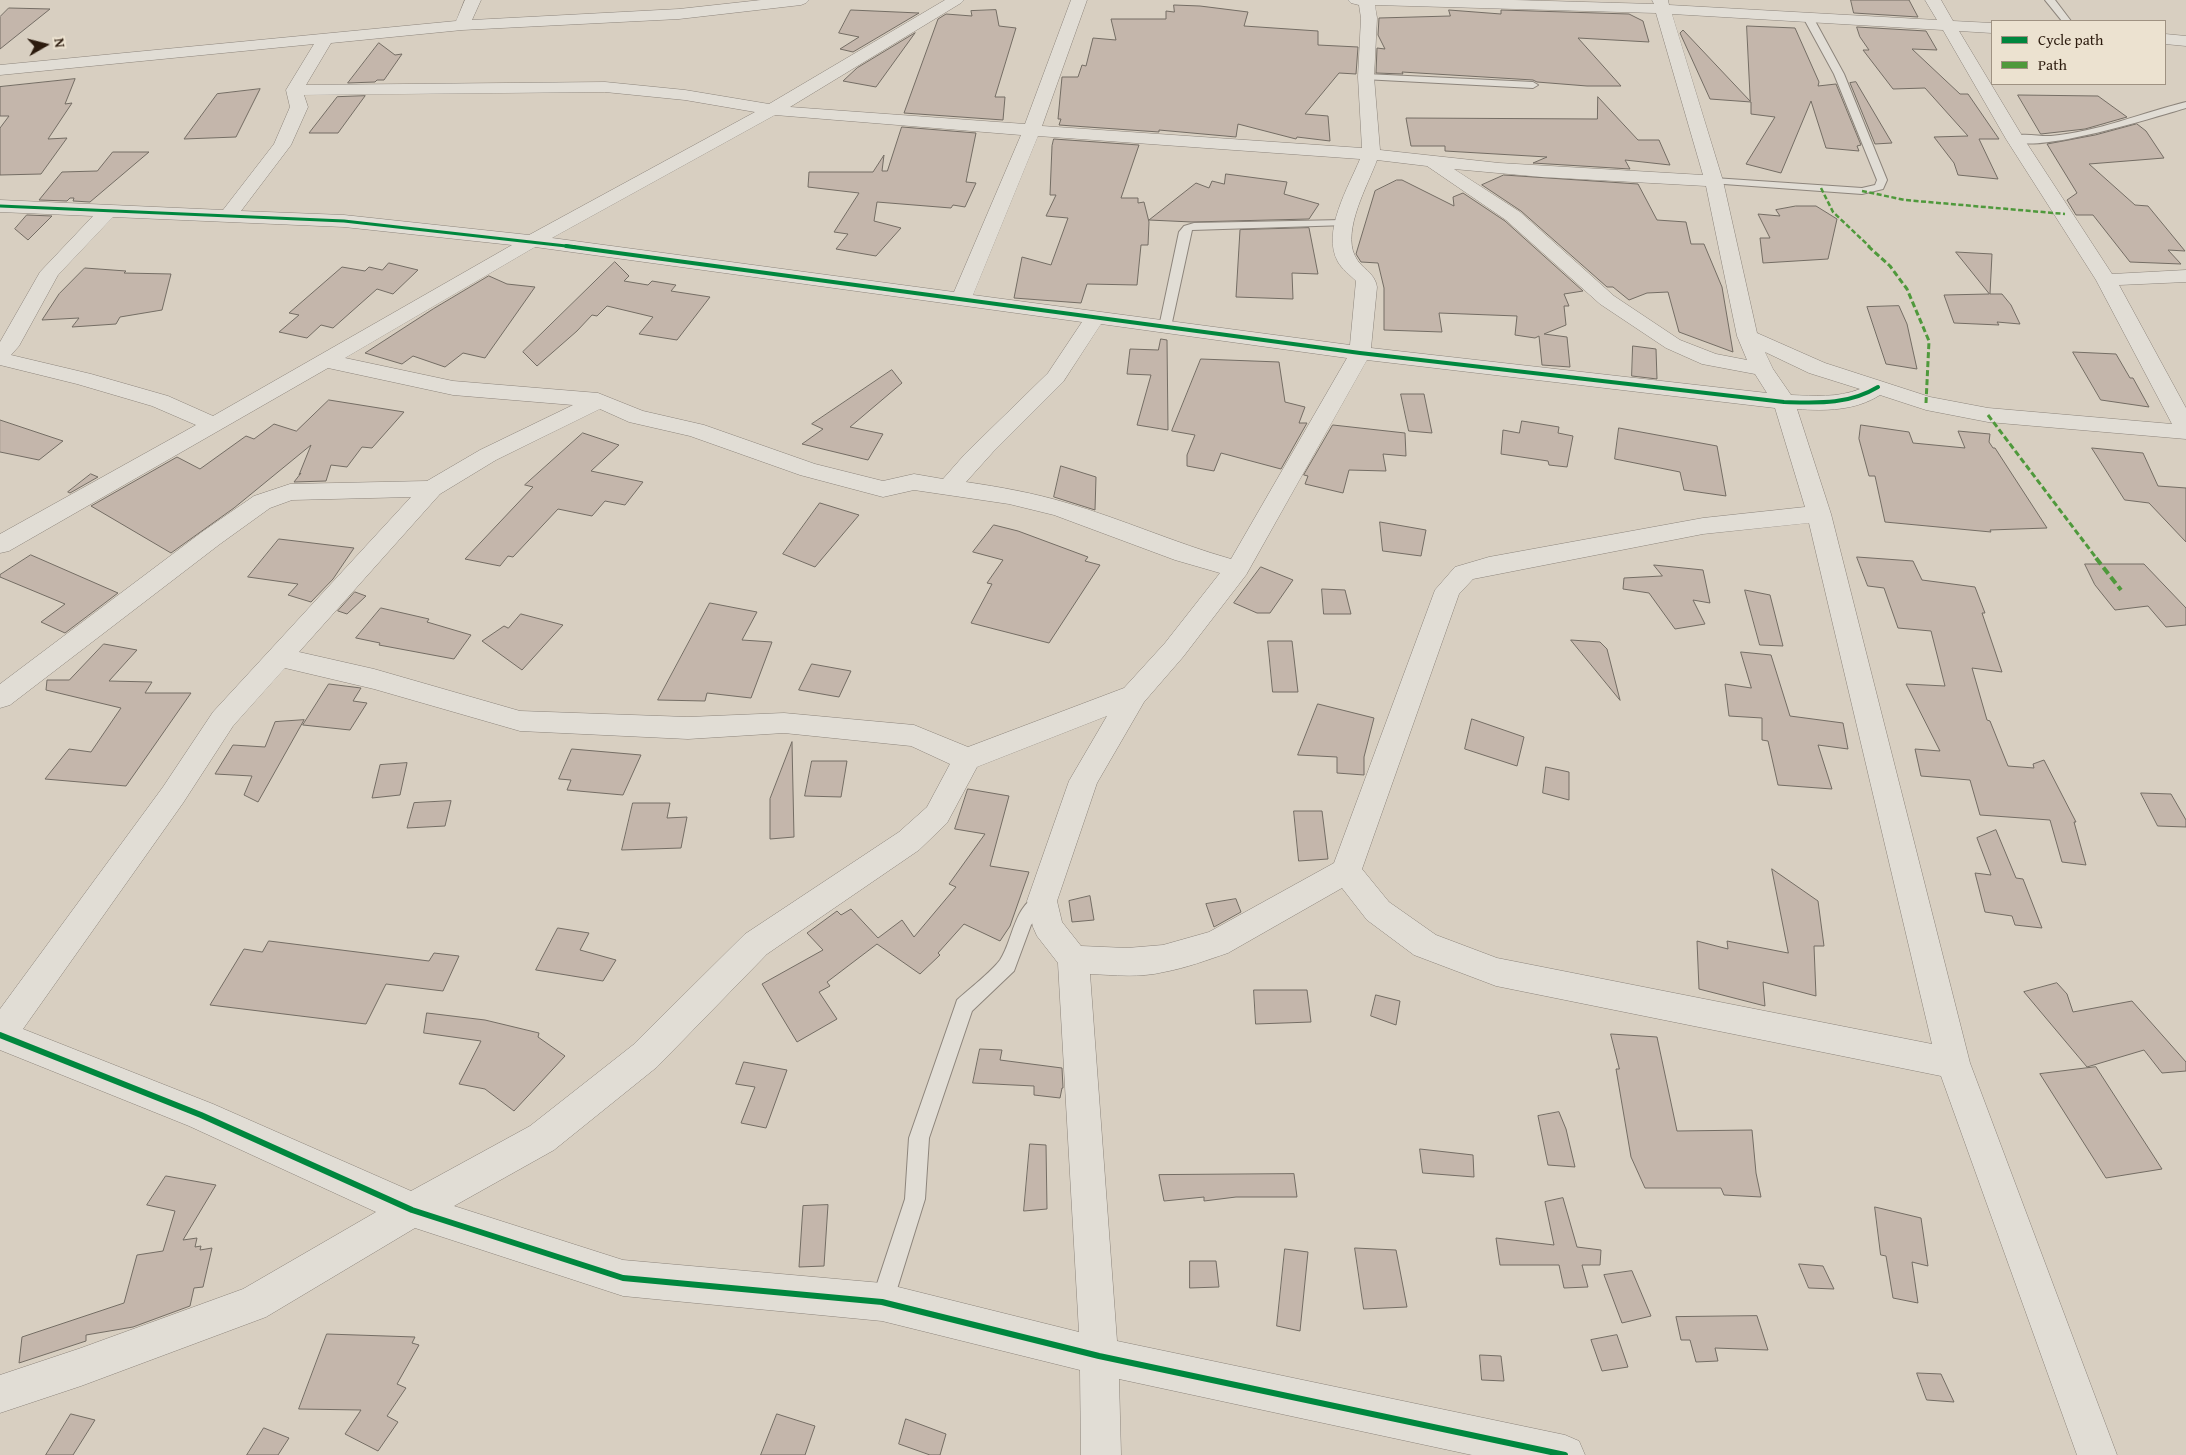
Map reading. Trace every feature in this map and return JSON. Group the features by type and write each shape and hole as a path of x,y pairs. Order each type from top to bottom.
{"street":[{"path":"462,25 473,0"},
{"path":"0,70 462,25 679,14 801,0"},
{"path":"0,545 130,473 532,241 772,110 956,0"},
{"path":"962,300 1032,130 1079,0"},
{"path":"1356,0 1661,5 1809,19 1991,28"},
{"path":"1101,1455 1099,1356 1073,959 1048,927 1042,901 1083,781 1134,695 1174,650 1237,569 1360,353 1367,287 1366,280 1347,261 1343,252 1343,223 1371,154 1366,76 1369,18 1366,0"},
{"path":"1933,0 2015,138 2062,208 2106,280 2186,428"},
{"path":"1661,5 1688,88 1714,181 1747,336 1762,369 1784,402 1819,514 1953,1063 2098,1455"},
{"path":"227,217 282,145 299,107 294,90 325,39"},
{"path":"2166,39 2186,41"},
{"path":"294,90 605,87 685,95 772,110 846,118 1371,154 1433,163 1514,170 1714,181"},
{"path":"1433,163 1513,216 1608,300 1673,344 1710,359 1762,369"},
{"path":"0,206 344,221 532,241 1094,319 1360,353 1784,402 1840,403 1865,396 1878,387"},
{"path":"0,354 8,346 50,272 107,212"},
{"path":"2106,280 2186,276"},
{"path":"950,486 984,446 1049,385 1094,319"},
{"path":"1747,336 1817,368 1926,403 1988,415 2186,432"},
{"path":"0,359 83,378 160,401 213,424"},
{"path":"323,360 454,388 598,400 637,417 696,430 808,470 882,489 914,482 1009,496 1061,509 1184,554 1237,569"},
{"path":"598,400 488,455 432,489 223,719 173,795 0,1035 201,1115 412,1210 623,1278 882,1302 1099,1356 1565,1455"},
{"path":"0,698 211,538 262,502 290,492 432,489"},
{"path":"1073,959 1126,962 1163,958 1217,943 1346,871 1448,590 1464,574 1489,566 1703,526 1819,514"},
{"path":"280,657 374,679 520,721 688,728 793,724 914,736 967,759"},
{"path":"0,1394 81,1368 253,1304 412,1210 542,1138 646,1056 756,944 909,841 937,815 967,759 1134,695"},
{"path":"1346,871 1378,911 1425,946 1496,972 1953,1063"}],"lane":[{"path":"2050,0 2066,20"},
{"path":"1714,181 1862,191 1879,187 1882,180 1839,74 1809,19"},
{"path":"1366,76 1533,85"},
{"path":"2015,138 2050,139 2092,132 2186,104"},
{"path":"1165,327 1184,232 1188,228 1194,226 1343,223"},
{"path":"882,1302 915,1198 920,1138 964,1006 1007,965 1024,921 1042,901"}],"building":[{"path":"1851,0 1909,0 1918,17 1854,13"},
{"path":"1174,5 1248,12 1244,26 1318,31 1318,45 1358,47 1356,74 1339,73 1305,114 1328,116 1330,141 1297,137 1296,139 1238,124 1236,137 1159,130 1159,132 1059,125 1061,119 1058,119 1062,77 1078,77 1082,65 1086,66 1093,38 1116,40 1111,19 1166,19 1166,11 1174,12"},
{"path":"9,8 50,9 0,49 0,17"},
{"path":"851,10 919,13 853,52 840,49 859,37 839,33"},
{"path":"996,10 999,26 1016,28 995,97 1005,97 1003,120 904,113 938,19 946,14 972,16 971,11"},
{"path":"1449,10 1501,14 1501,10 1629,14 1643,21 1649,42 1578,38 1621,86 1587,86 1537,82 1533,80 1402,72 1403,74 1376,73 1377,48 1385,49 1378,35 1379,18 1450,16"},
{"path":"1747,26 1795,28 1819,82 1818,86 1836,84 1861,145 1857,146 1859,151 1826,148 1811,101 1781,173 1746,164 1775,117 1751,114 1751,102 1710,99 1680,33 1683,30 1750,101"},
{"path":"1857,27 1926,31 1937,50 1912,49 1960,94 1968,94 1999,139 1979,139 1998,179 1958,175 1954,163 1934,137 1968,136 1925,88 1893,89 1863,50 1869,50 1860,37"},
{"path":"915,33 876,87 843,81 857,68"},
{"path":"379,43 395,55 402,54 384,80 348,83"},
{"path":"75,79 65,104 72,103 48,139 67,138 41,174 0,175 0,128 9,116 0,116 0,87"},
{"path":"1856,82 1892,143 1875,144 1850,83"},
{"path":"260,89 236,137 184,139 217,94"},
{"path":"2018,95 2098,96 2127,117 2085,129 2041,134"},
{"path":"365,96 338,133 309,133 337,97"},
{"path":"1598,97 1638,140 1659,140 1670,165 1625,160 1630,169 1533,163 1547,157 1445,151 1445,146 1411,146 1406,118 1597,119"},
{"path":"2137,124 2146,131 2164,158 2089,164 2135,205 2148,206 2185,251 2168,250 2181,264 2130,262 2093,215 2076,215 2067,200 2077,193 2047,144 2095,135"},
{"path":"902,127 976,133 966,182 976,183 965,207 953,205 951,208 877,202 874,221 901,228 876,256 836,249 848,234 834,232 859,193 808,187 809,172 873,172 884,155 882,171 887,171"},
{"path":"1054,139 1139,145 1121,198 1138,198 1138,203 1144,202 1149,222 1148,245 1141,245 1137,285 1087,284 1081,303 1014,298 1022,257 1051,265 1068,218 1046,216 1056,195 1050,195"},
{"path":"113,152 149,152 90,202 73,201 74,198 70,198 67,201 39,200 62,172 97,171"},
{"path":"1226,174 1287,182 1284,194 1319,204 1309,219 1192,222 1149,220 1196,183 1209,188 1212,181 1224,184"},
{"path":"1504,175 1638,184 1657,220 1686,222 1691,244 1704,244 1722,287 1733,352 1679,332 1668,292 1647,293 1629,300 1613,287 1607,287 1521,211 1482,185"},
{"path":"1397,180 1402,180 1454,206 1453,197 1463,193 1505,221 1583,291 1564,294 1569,306 1564,306 1566,325 1544,334 1567,337 1570,367 1542,365 1539,336 1535,338 1515,335 1517,316 1439,313 1442,332 1384,330 1384,288 1378,263 1361,262 1356,254 1375,191"},
{"path":"1796,206 1816,206 1837,219 1828,259 1763,263 1760,238 1770,238 1758,214 1780,216 1776,210"},
{"path":"27,215 52,216 28,240 15,229"},
{"path":"1309,228 1318,274 1292,273 1293,299 1236,297 1240,230"},
{"path":"1956,252 1992,254 1990,294 2002,294 2011,305 2020,324 1997,322 1999,325 1954,323 1944,295 1989,294"},
{"path":"615,262 629,276 624,281 648,285 652,281 676,285 671,291 710,297 677,340 639,334 653,317 607,306 597,316 592,315 577,331 537,366 523,352"},
{"path":"389,263 418,270 393,294 377,289 333,328 321,325 307,338 279,332 299,315 289,313 342,267 365,271 369,267 382,270"},
{"path":"85,268 126,271 124,273 171,274 162,310 120,317 116,324 72,327 79,318 42,320 59,294"},
{"path":"489,276 507,284 535,287 485,358 463,353 445,367 413,356 402,364 365,353 433,309"},
{"path":"1899,306 1907,324 1917,369 1886,364 1867,307"},
{"path":"1161,339 1167,340 1168,430 1137,425 1151,375 1127,374 1130,349 1158,350"},
{"path":"1633,346 1656,349 1657,379 1632,376"},
{"path":"2073,352 2116,354 2130,378 2133,378 2149,407 2101,400"},
{"path":"1201,359 1279,362 1285,402 1305,407 1299,423 1307,423 1281,469 1221,453 1214,471 1187,466 1187,455 1195,435 1172,431"},
{"path":"892,370 902,383 850,427 883,434 868,460 802,444 823,429 812,424"},
{"path":"1401,394 1424,394 1432,433 1409,431"},
{"path":"329,400 404,412 372,448 362,447 347,467 331,465 326,481 294,482 301,473 299,475 311,445 234,508 171,553 91,506 177,457 200,469 246,436 254,439 274,424 296,431"},
{"path":"0,420 63,441 39,460 0,452"},
{"path":"1522,421 1559,427 1558,433 1573,436 1567,467 1549,465 1548,461 1501,454 1503,430 1519,433"},
{"path":"1333,425 1405,433 1406,456 1383,454 1386,471 1349,470 1343,493 1305,484 1308,476 1304,475"},
{"path":"1861,425 1909,432 1913,443 1965,448 1958,431 1990,434 1989,442 1995,448 2047,528 1990,530 1991,532 1885,522 1875,476 1869,476 1859,439"},
{"path":"1619,428 1717,446 1726,496 1684,490 1680,472 1615,459"},
{"path":"583,433 619,445 591,471 643,482 625,505 605,501 592,516 558,509 513,557 508,556 500,566 465,559 533,487 525,485"},
{"path":"2092,448 2143,453 2158,486 2186,488 2186,542 2149,503 2125,500"},
{"path":"1061,466 1096,477 1095,510 1054,497"},
{"path":"91,474 98,477 70,493 68,492"},
{"path":"820,503 859,515 815,567 783,554"},
{"path":"1380,522 1426,530 1421,556 1383,551"},
{"path":"994,525 1018,531 1088,557 1085,561 1100,565 1049,643 971,623 992,584 987,583 1003,560 973,552"},
{"path":"279,539 354,548 333,579 311,602 288,595 298,584 248,577"},
{"path":"31,555 118,593 65,633 41,622 65,604 0,577 0,575"},
{"path":"1857,557 1913,561 1922,580 1975,587 1985,613 1982,613 2002,672 1972,668 1987,720 1990,721 2008,766 2034,768 2033,764 2044,760 2076,822 2074,822 2086,865 2062,862 2050,820 1980,815 1970,780 1921,776 1915,749 1940,751 1906,684 1945,686 1931,631 1898,628 1884,588 1868,586"},
{"path":"2085,564 2144,564 2186,608 2186,625 2166,627 2148,606 2115,610 2095,585"},
{"path":"1654,565 1703,570 1710,603 1693,600 1705,624 1675,629 1649,593 1623,589 1624,578 1662,576"},
{"path":"1261,567 1293,580 1270,613 1257,613 1234,603"},
{"path":"1322,589 1345,590 1351,614 1324,614"},
{"path":"1745,590 1770,595 1783,646 1760,645"},
{"path":"355,592 366,596 347,614 338,611"},
{"path":"710,603 757,612 742,640 772,642 751,698 707,693 705,701 658,700"},
{"path":"381,608 429,619 427,622 471,635 454,659 379,645 380,643 356,638"},
{"path":"521,614 563,625 522,670 482,641 504,626 508,628"},
{"path":"1571,640 1600,642 1607,649 1620,700"},
{"path":"1268,641 1292,641 1298,692 1273,692"},
{"path":"104,644 137,650 109,681 152,682 145,693 191,693 126,786 45,779 69,749 91,752 121,708 46,690 47,680 69,680"},
{"path":"1741,652 1771,655 1790,716 1843,723 1848,749 1818,745 1832,789 1778,785 1768,741 1762,740 1762,718 1729,716 1725,684 1751,688"},
{"path":"812,664 851,671 839,697 799,690"},
{"path":"329,684 361,688 353,701 367,703 350,730 303,725"},
{"path":"1318,704 1374,718 1364,757 1364,775 1337,773 1337,757 1298,755"},
{"path":"1472,719 1524,737 1517,766 1465,749"},
{"path":"304,720 258,802 244,795 252,776 215,774 233,745 265,747 275,722"},
{"path":"792,742 794,837 770,839 770,799"},
{"path":"572,749 641,755 623,795 567,790 571,780 559,779"},
{"path":"812,761 847,761 841,797 805,796"},
{"path":"407,763 400,795 372,798 380,765"},
{"path":"1546,767 1569,772 1569,800 1543,793"},
{"path":"968,789 1009,796 990,866 1029,872 1010,926 1000,941 964,924 938,953 940,955 920,974 877,944 827,982 830,986 819,992 837,1019 797,1042 762,984 823,950 807,933 837,911 841,915 851,909 878,938 902,920 914,937 956,887 949,884 985,834 955,829"},
{"path":"2141,793 2171,794 2186,820 2186,827 2158,826"},
{"path":"451,801 445,826 407,828 414,803"},
{"path":"633,803 670,803 667,818 687,817 681,848 622,850"},
{"path":"1294,811 1322,811 1328,859 1299,861"},
{"path":"1996,830 2016,878 2023,879 2042,928 2015,925 2012,916 1985,912 1975,873 1991,875 1977,838"},
{"path":"1772,869 1818,901 1824,946 1814,946 1816,996 1763,982 1765,1006 1699,989 1697,941 1728,949 1727,941 1788,953"},
{"path":"1090,896 1094,920 1072,922 1069,901"},
{"path":"1236,899 1241,912 1214,927 1206,904"},
{"path":"558,928 589,933 580,950 616,960 603,981 536,970"},
{"path":"269,941 429,961 434,953 459,956 443,991 386,984 366,1024 210,1005 244,949 262,952"},
{"path":"2057,983 2067,994 2073,1012 2132,1001 2186,1062 2186,1071 2162,1073 2144,1050 2087,1067 2024,992"},
{"path":"1254,990 1307,990 1311,1022 1256,1024"},
{"path":"1376,995 1400,1001 1396,1025 1371,1016"},
{"path":"427,1013 485,1020 539,1033 538,1037 565,1056 514,1111 485,1089 459,1084 481,1041 424,1033"},
{"path":"1611,1034 1657,1037 1677,1131 1752,1130 1756,1173 1761,1197 1724,1195 1721,1188 1645,1188 1631,1157 1616,1069 1619,1069"},
{"path":"980,1049 1002,1050 1000,1060 1062,1068 1063,1088 1060,1098 1034,1095 1034,1086 973,1083"},
{"path":"744,1062 787,1070 766,1128 741,1123 755,1087 736,1084"},
{"path":"2096,1067 2162,1169 2106,1178 2040,1074"},
{"path":"1559,1112 1566,1129 1575,1167 1548,1165 1538,1116"},
{"path":"1030,1144 1046,1145 1047,1209 1024,1211"},
{"path":"1420,1149 1473,1155 1474,1177 1423,1173"},
{"path":"1294,1174 1297,1197 1236,1197 1204,1201 1204,1197 1164,1201 1159,1175"},
{"path":"166,1176 216,1185 183,1240 197,1238 195,1247 201,1246 200,1250 212,1248 203,1287 194,1288 190,1306 133,1327 86,1335 86,1341 19,1363 22,1337 124,1303 137,1255 163,1251 175,1211 147,1205"},
{"path":"1563,1198 1577,1247 1601,1250 1600,1265 1582,1265 1588,1287 1564,1288 1559,1265 1500,1265 1496,1238 1554,1245 1545,1202"},
{"path":"828,1205 824,1266 799,1267 803,1206"},
{"path":"1875,1207 1921,1218 1928,1266 1912,1262 1918,1303 1893,1298 1886,1256 1881,1255"},
{"path":"1355,1248 1396,1250 1407,1307 1364,1309"},
{"path":"1285,1249 1308,1252 1300,1331 1277,1326"},
{"path":"1190,1261 1216,1261 1219,1287 1190,1288"},
{"path":"1799,1264 1823,1266 1834,1289 1809,1288"},
{"path":"1632,1271 1651,1316 1622,1323 1604,1275"},
{"path":"1757,1316 1768,1350 1715,1348 1718,1361 1696,1362 1690,1340 1681,1340 1676,1317"},
{"path":"327,1334 415,1337 412,1343 419,1345 397,1384 406,1388 387,1416 398,1422 378,1451 345,1434 361,1410 299,1409"},
{"path":"1617,1335 1628,1367 1602,1371 1591,1340"},
{"path":"1480,1355 1501,1356 1504,1381 1482,1380"},
{"path":"1917,1373 1941,1374 1954,1402 1927,1400"},
{"path":"71,1414 95,1420 73,1455 46,1455"},
{"path":"777,1414 815,1426 805,1455 761,1455"},
{"path":"906,1419 946,1434 940,1455 930,1455 899,1444"},
{"path":"264,1428 289,1438 278,1455 247,1455"}],"marked path":[{"path":"1821,188 1833,212 1890,266 1907,289 1917,309 1929,341 1926,403"},
{"path":"1862,191 1905,200 2065,214"},
{"path":"1988,415 2121,590"}],"cycle path":[{"path":"0,206 344,221 532,241 1360,353 1784,402 1833,403 1856,398 1878,387"},
{"path":"0,1035 201,1115 412,1210 623,1278 882,1302 1099,1356 1565,1455"}]}
